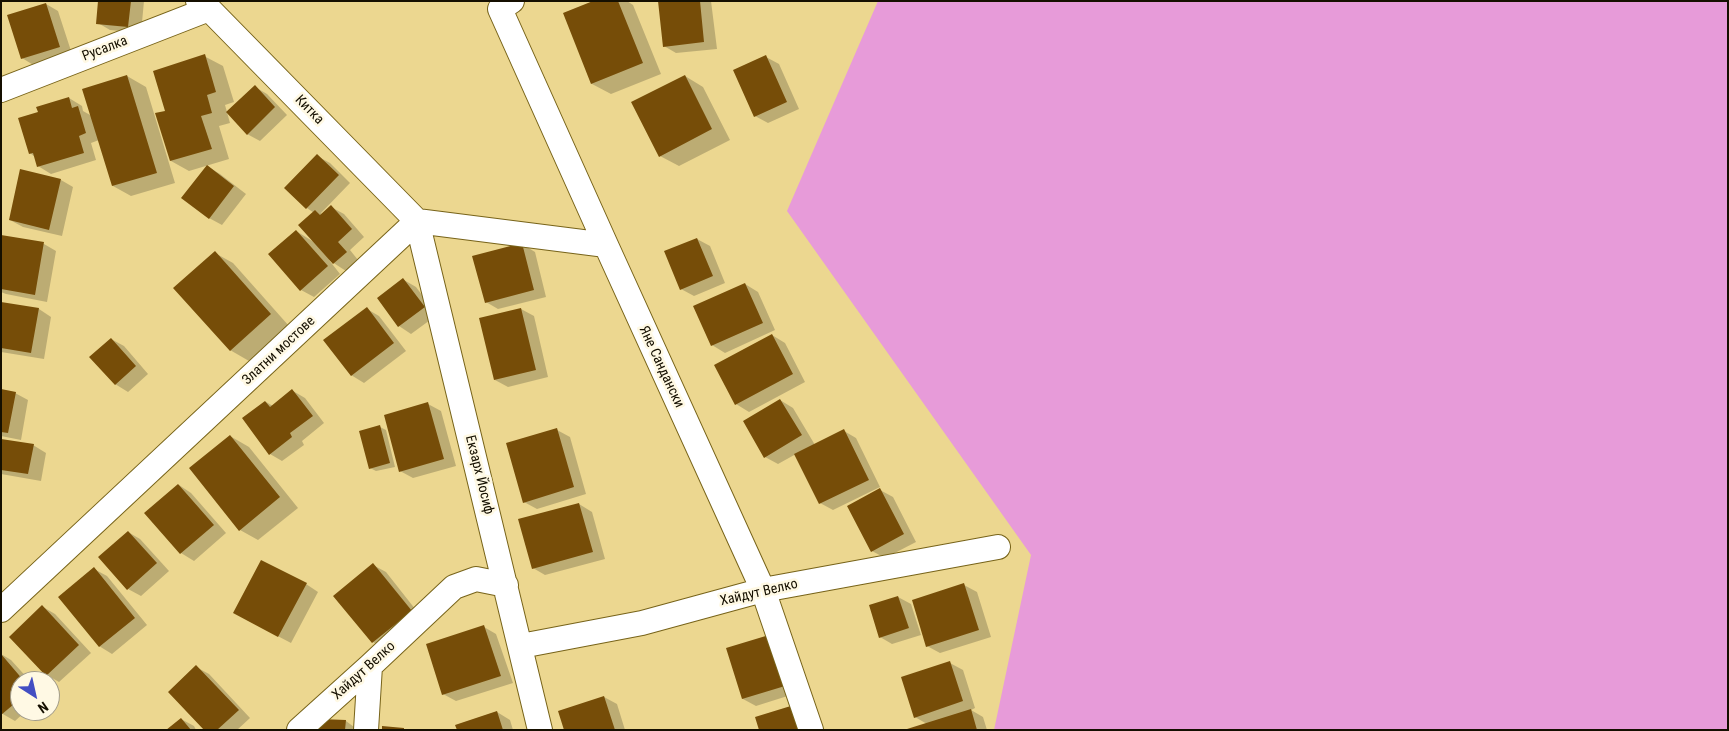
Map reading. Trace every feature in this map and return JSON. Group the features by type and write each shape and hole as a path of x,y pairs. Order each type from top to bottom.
{"street":[{"name":"Русалка","path":"1,90 203,5"},
{"name":"Китка","path":"203,5 417,221"},
{"name":"Яне Сандански","path":"506,5 606,245 763,590 811,730"},
{"path":"417,221 606,245"},
{"name":"Екзарх Йосиф","path":"417,221 540,730"},
{"name":"Златни мостове","path":"1,610 417,221"},
{"name":"Хайдут Велко","path":"521,646 642,623 763,590 998,547"},
{"name":"Хайдут Велко","path":"299,730 454,587 476,579 506,585"},
{"path":"366,730 370,666"}],"shaded area":[{"path":"878,1 1728,1 1728,730 994,730 1031,555 787,211"}],"building":[{"path":"98,1 131,1 128,27 96,24"},
{"path":"593,1 618,1 643,63 591,84 563,13"},
{"path":"658,1 700,1 704,42 663,47"},
{"path":"46,3 60,47 21,59 7,15"},
{"path":"205,54 216,92 207,95 212,113 201,116 212,149 170,161 155,113 165,111 153,71"},
{"path":"766,55 787,102 754,117 733,70"},
{"path":"127,75 157,173 112,186 82,89"},
{"path":"685,75 712,129 659,157 631,102"},
{"path":"255,85 275,107 247,135 226,112"},
{"path":"69,97 72,108 78,106 86,133 79,136 84,153 37,167 33,153 29,154 18,118 38,112 36,107"},
{"path":"317,154 339,175 306,209 284,188"},
{"path":"207,165 234,186 209,219 181,198"},
{"path":"20,169 61,179 49,230 9,220"},
{"path":"331,205 352,229 338,242 347,252 333,264 298,225 315,210 320,215"},
{"path":"296,230 328,266 300,291 268,254"},
{"path":"1,235 44,242 35,295 1,289"},
{"path":"697,238 713,276 680,290 664,251"},
{"path":"522,243 534,290 485,303 472,256"},
{"path":"215,251 271,314 230,351 173,288"},
{"path":"403,278 425,307 398,327 377,298"},
{"path":"745,283 763,323 711,346 693,306"},
{"path":"1,302 39,308 31,353 1,348"},
{"path":"367,307 394,343 351,376 323,340"},
{"path":"521,308 536,370 494,380 479,318"},
{"path":"772,334 793,374 735,405 714,365"},
{"path":"111,338 136,366 115,385 89,357"},
{"path":"1,389 16,392 8,433 1,432"},
{"path":"292,389 313,416 290,433 292,437 269,455 242,418 265,401 270,407"},
{"path":"780,399 802,435 764,458 743,421"},
{"path":"428,402 444,459 399,472 384,415"},
{"path":"380,425 390,463 369,469 359,431"},
{"path":"557,428 574,487 523,503 506,443"},
{"path":"844,429 869,480 819,504 794,454"},
{"path":"230,435 280,497 239,531 189,468"},
{"path":"1,439 34,444 28,474 1,470"},
{"path":"178,484 214,525 180,554 144,513"},
{"path":"880,488 904,534 871,552 847,506"},
{"path":"579,503 593,552 532,569 518,519"},
{"path":"128,531 157,563 127,590 98,557"},
{"path":"261,560 307,583 278,637 233,613"},
{"path":"373,563 412,611 372,643 333,596"},
{"path":"94,567 135,618 99,647 58,597"},
{"path":"964,583 979,630 926,647 912,600"},
{"path":"898,596 909,628 879,638 869,605"},
{"path":"42,605 79,645 51,671 41,671 9,637"},
{"path":"484,625 501,676 442,695 426,644"},
{"path":"769,635 785,686 742,699 726,648"},
{"path":"1,654 15,671 10,671 10,707 1,715"},
{"path":"950,661 963,701 914,718 901,677"},
{"path":"196,665 239,710 217,730 204,730 168,692"},
{"path":"604,696 615,730 564,730 558,711"},
{"path":"794,705 802,730 759,730 755,717"},
{"path":"971,709 977,730 907,730 907,729"},
{"path":"497,711 503,730 457,730 455,725"},
{"path":"181,718 191,730 166,730"},
{"path":"320,719 346,720 345,730 319,730"},
{"path":"382,726 404,728 404,730 382,730"}]}
